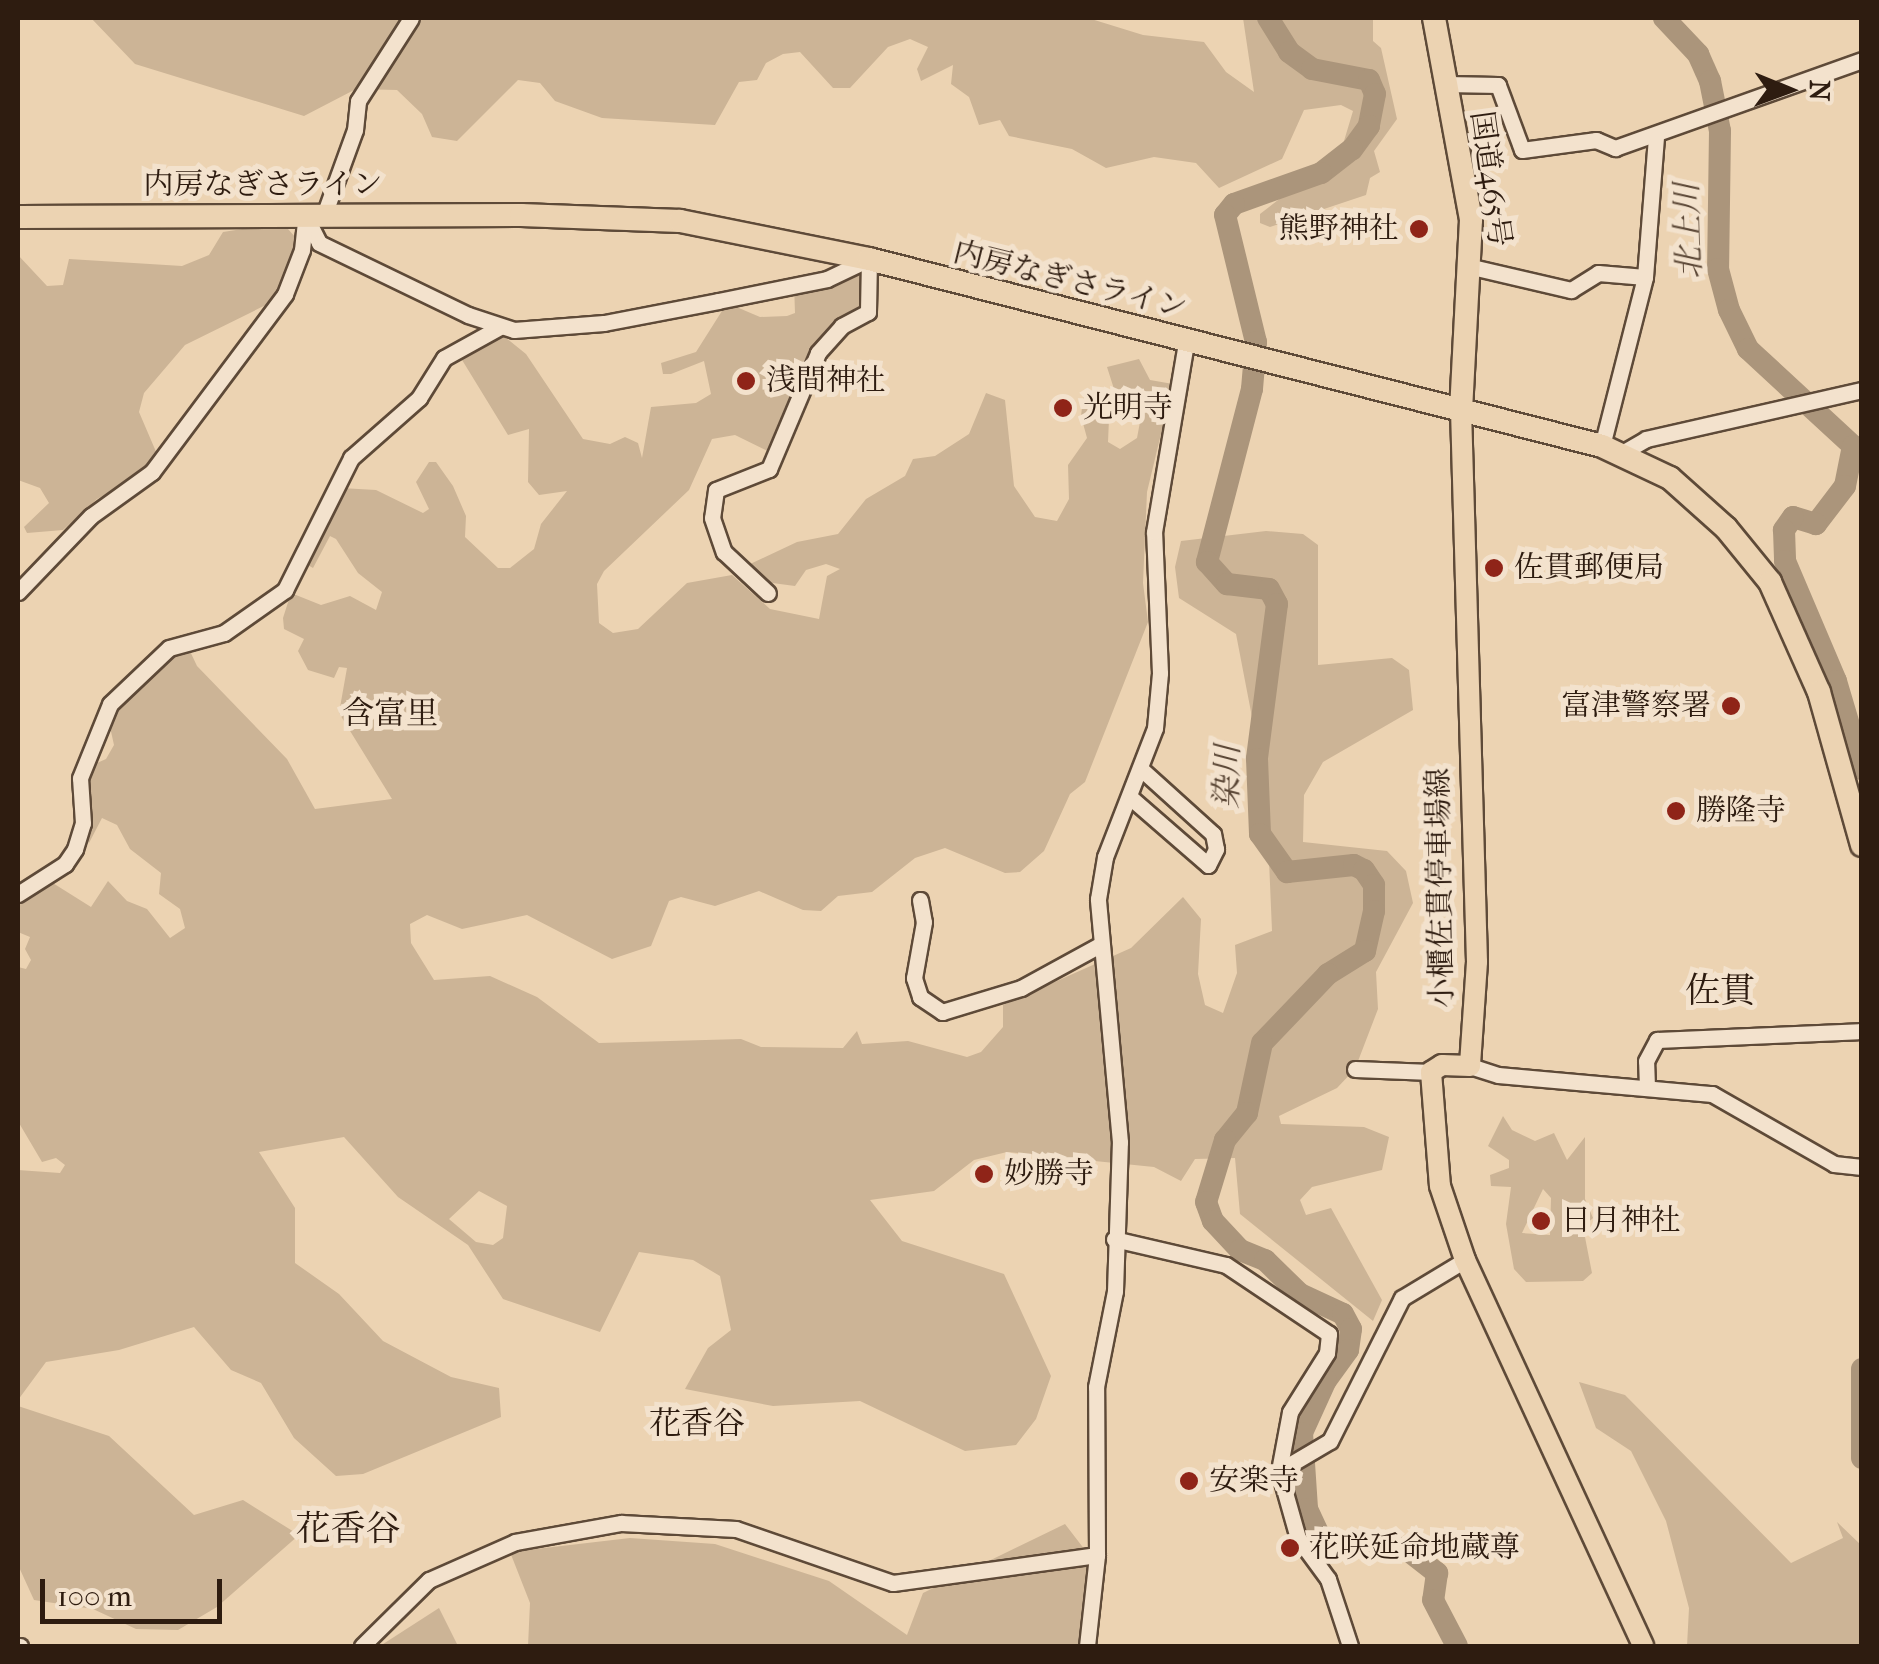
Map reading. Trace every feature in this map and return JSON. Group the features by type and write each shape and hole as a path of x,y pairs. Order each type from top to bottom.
{"highway":[{"name":"国道465号","path":"1434,18 1472,267 1461,410"},
{"name":"内房なぎさライン","path":"18,217 314,215 680,221 869,259 1612,449 1694,498 1770,582 1819,692 1862,845"}],"main road":[{"name":"小櫃佐貫停車場線","path":"1461,410 1477,962 1470,1066"},
{"path":"1470,1066 1442,1065 1432,1072 1440,1186 1466,1260 1642,1646"}],"street":[{"path":"18,592 91,516 152,472 285,294 314,215 355,130 358,102 411,18"},
{"path":"1446,84 1498,85 1522,150 1596,140 1615,148 1656,138 1862,60"},
{"path":"1656,138 1645,278 1612,449 1862,390"},
{"path":"314,215 319,243 500,328"},
{"path":"18,894 65,864 75,849 83,823 80,778 110,704 169,648 224,633 268,606 294,576 352,458 419,398 444,358 500,328 604,323 827,279 869,259 868,312 842,326 818,353 769,468 716,490 712,518 724,552 768,593"},
{"path":"1472,267 1571,290 1598,273 1645,278"},
{"path":"1088,1646 1097,1556 1096,1387 1115,1290 1120,1142 1100,944 1105,857 1155,728 1160,672 1154,532 1186,342"},
{"path":"1130,798 1208,865 1216,849 1212,834 1141,769"},
{"path":"920,900 924,922 914,978 929,1008 942,1012 1022,988 1100,944"},
{"path":"1647,1087 1646,1061 1657,1040 1862,1031"},
{"path":"1470,1066 1498,1075 1712,1094 1834,1164 1862,1167"},
{"path":"1355,1069 1432,1072"},
{"path":"1114,1239 1226,1265 1329,1334 1327,1353 1290,1412 1282,1469 1298,1538 1328,1579 1350,1646"},
{"path":"1282,1469 1324,1448 1402,1298 1466,1260"},
{"path":"362,1646 429,1580 515,1542 621,1522 736,1530 893,1583 1097,1556"}],"shaded area":[{"path":"91,18 1088,18 1143,35 1204,42 1226,72 1254,92 1243,18 1373,18 1373,41 1381,48 1397,119 1374,151 1380,172 1370,178 1366,195 1270,227 1260,223 1260,214 1341,151 1353,111 1341,105 1304,110 1282,159 1219,188 1196,163 1154,157 1106,168 1072,149 1009,136 1000,120 979,125 969,97 951,84 953,65 921,81 917,69 928,47 910,39 888,47 850,88 833,88 800,52 783,54 766,63 757,80 739,82 715,125 602,118 555,101 540,83 518,80 457,141 432,137 422,114 397,90 356,89 304,116 135,64"},
{"path":"288,229 296,238 298,253 278,299 185,345 144,393 139,412 157,454 150,470 97,499 63,530 27,533 24,527 49,503 40,488 18,480 18,255 47,286 63,285 69,259 182,266 209,255 223,232"},
{"path":"859,275 867,279 873,303 838,327 778,456 735,435 712,439 689,490 604,571 597,584 599,623 613,633 638,629 687,583 732,575 770,609 819,619 827,576 840,569 826,564 806,570 795,586 765,582 748,565 797,542 838,534 866,499 905,476 913,459 935,456 969,434 986,393 1005,400 1014,486 1035,517 1057,521 1069,499 1068,465 1087,438 1081,416 1084,391 1106,395 1114,389 1107,367 1139,359 1150,380 1173,384 1147,492 1143,583 1148,622 1085,782 1070,794 1044,851 1020,872 1005,873 945,848 915,858 872,892 838,896 821,911 803,910 759,891 715,906 681,897 669,901 651,946 612,959 527,915 462,929 427,915 410,924 411,943 434,980 490,976 537,997 599,1043 741,1039 761,1047 843,1048 857,1031 862,1044 908,1041 967,1057 981,1052 1003,1027 1003,1005 1131,948 1183,897 1201,919 1198,974 1205,1005 1223,1013 1237,973 1235,945 1272,931 1266,790 1236,634 1179,598 1175,567 1181,541 1266,531 1303,534 1318,545 1318,665 1392,658 1409,670 1413,710 1323,762 1304,795 1303,842 1387,851 1406,871 1413,903 1376,972 1378,1009 1355,1069 1337,1088 1279,1116 1281,1124 1364,1127 1389,1137 1382,1170 1312,1187 1300,1200 1306,1215 1331,1208 1382,1300 1373,1321 1240,1214 1235,1158 1195,1159 1181,1181 1154,1167 1007,1152 974,1160 934,1191 870,1200 902,1241 1004,1274 1051,1376 1036,1419 1016,1445 965,1451 860,1401 773,1406 685,1389 708,1348 731,1330 720,1276 693,1260 639,1252 600,1332 503,1299 468,1245 398,1197 344,1137 259,1152 295,1208 295,1263 339,1294 383,1341 451,1377 499,1388 501,1417 363,1474 336,1476 294,1438 261,1383 231,1370 194,1327 119,1350 46,1362 18,1400 18,1170 60,1173 65,1165 56,1158 42,1162 19,1123 18,967 26,969 31,960 25,949 30,937 18,932 18,898 48,880 91,907 108,881 127,901 147,909 170,938 185,928 180,909 159,894 161,873 130,849 117,825 102,818 89,843 84,838 88,767 106,759 114,745 108,718 142,678 171,652 188,647 197,666 287,759 315,809 392,799 339,713 347,668 339,667 334,678 308,670 298,651 304,639 284,629 283,618 291,593 321,605 350,596 376,610 382,592 358,573 336,539 330,536 313,568 306,564 341,488 376,490 423,513 429,509 416,482 429,462 436,462 453,486 466,516 465,537 498,568 510,568 534,549 541,524 567,491 539,495 528,482 529,429 508,435 459,355 501,334 526,354 583,439 610,444 625,437 638,443 642,458 651,407 696,403 711,394 704,361 671,374 663,374 661,363 696,352 727,303 760,317 795,313 794,284","holes":["1132,405 1140,422 1137,438 1120,449 1108,442 1109,419 1113,406","479,1191 507,1206 503,1238 493,1245 476,1242 449,1219"]},
{"path":"1503,1116 1512,1130 1535,1141 1554,1133 1567,1160 1585,1137 1585,1199 1593,1218 1583,1227 1592,1273 1583,1281 1526,1282 1514,1269 1506,1224 1511,1187 1491,1186 1490,1175 1509,1168 1509,1160 1488,1146","holes":["1543,1189 1551,1198 1550,1235 1522,1233"]},
{"path":"1579,1382 1625,1395 1791,1563 1843,1538 1837,1522 1861,1545 1861,1646 1687,1646 1689,1608 1666,1521 1631,1451 1596,1428"},
{"path":"18,1406 109,1436 194,1515 243,1500 299,1535 217,1607 178,1630 136,1629 93,1609 34,1600 18,1565"},
{"path":"1065,1524 1095,1563 1091,1646 528,1646 530,1603 510,1552 630,1538 715,1544 829,1581 907,1635 923,1593"},
{"path":"439,1608 458,1646 380,1646"}],"waterway":[{"name":"染川","path":"1268,18 1289,52 1312,69 1369,80 1375,94 1369,126 1352,149 1321,173 1234,204 1225,215 1256,342 1252,389 1207,562 1227,584 1269,589 1277,604 1257,759 1260,834 1287,872 1354,865 1364,870 1374,885 1374,911 1365,951 1328,974 1262,1043 1247,1113 1225,1140 1206,1202 1213,1221 1240,1250 1265,1260 1300,1294 1343,1314 1351,1329 1348,1350 1326,1380 1302,1433 1307,1509 1322,1541 1405,1548 1437,1573 1433,1600 1457,1646"},
{"name":"北上川","path":"1664,18 1698,54 1710,81 1720,131 1718,269 1729,310 1748,349 1853,446 1845,486 1816,524 1793,517 1784,530 1785,561 1836,681 1862,769"},
{"name":"北上川","path":"1862,1369 1862,1458"}],"place":[{"name":"熊野神社","path":"1419,229"},
{"name":"浅間神社","path":"746,381"},
{"name":"光明寺","path":"1063,408"},
{"name":"佐貫郵便局","path":"1494,568"},
{"name":"富津警察署","path":"1731,706"},
{"name":"勝隆寺","path":"1676,811"},
{"name":"妙勝寺","path":"984,1174"},
{"name":"日月神社","path":"1541,1221"},
{"name":"安楽寺","path":"1189,1481"},
{"name":"花咲延命地蔵尊","path":"1290,1548"}],"district":[{"name":"含富里","path":"390,714"},
{"name":"佐貫","path":"1720,991"},
{"name":"花香谷","path":"697,1424"},
{"name":"花香谷","path":"348,1529"}]}
